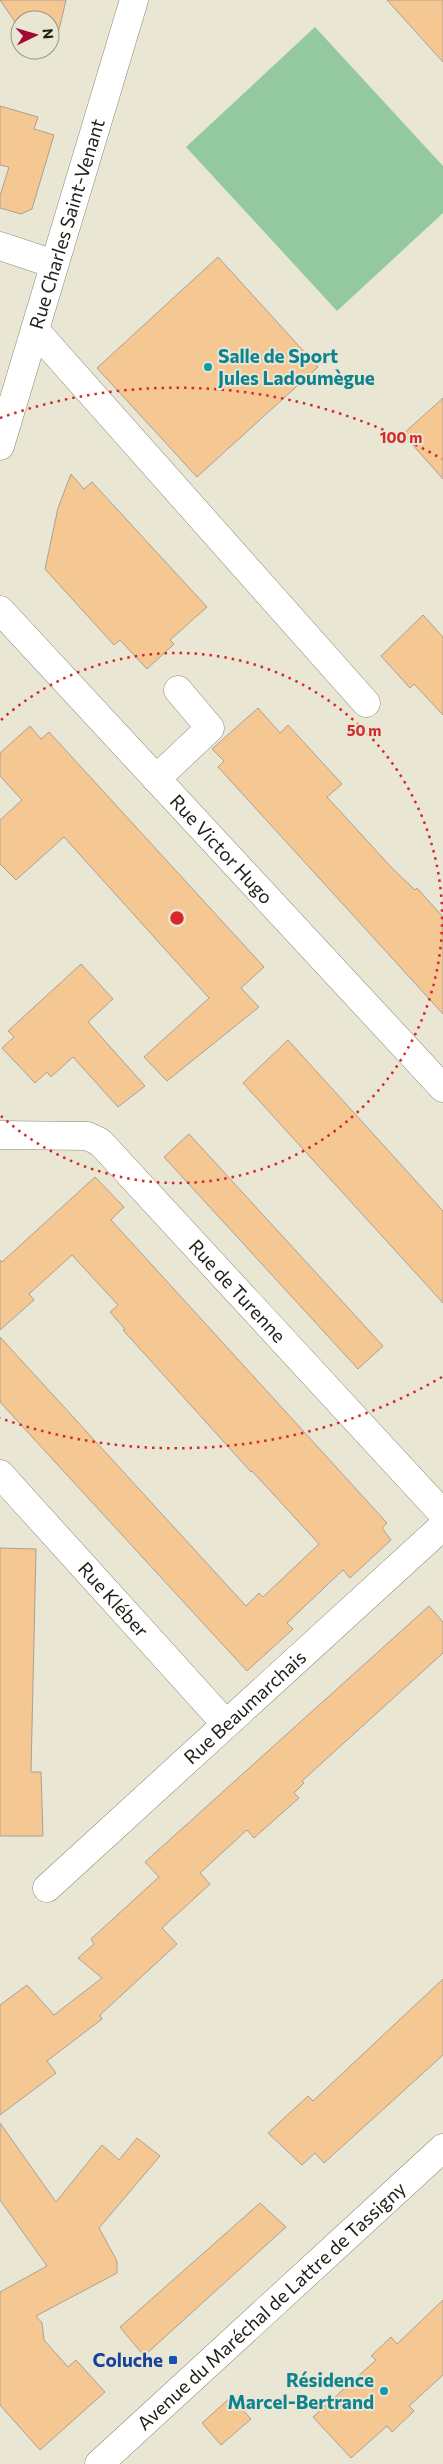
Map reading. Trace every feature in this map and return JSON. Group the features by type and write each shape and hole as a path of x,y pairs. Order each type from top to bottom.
{"street":[{"name":"Rue Charles Saint-Venant","path":"0,446 134,0"},
{"path":"0,246 54,264"},
{"path":"35,330 366,703"},
{"name":"Rue Victor Hugo","path":"0,610 443,1088"},
{"path":"156,778 210,728 178,690"},
{"name":"Rue de Turenne","path":"0,1135 80,1136 100,1142 443,1514"},
{"name":"Rue Kléber","path":"0,1474 226,1724"},
{"name":"Rue Beaumarchais","path":"47,1888 443,1526"},
{"name":"Avenue du Maréchal de Lattre de Tassigny","path":"99,2464 443,2148"}],"green space":[{"path":"315,27 443,166 443,213 337,311 186,147"}],"building":[{"path":"0,0 66,0 60,26 60,10 10,10 10,14"},
{"path":"387,0 443,0 443,62"},
{"path":"0,106 38,117 34,129 54,135 32,209 21,214 0,208 0,196 9,167 0,165"},
{"name":"Salle de Sport Jules Ladoumègue","path":"218,257 318,367 197,477 97,368"},
{"path":"443,398 443,479 403,434"},
{"path":"71,474 84,489 92,482 207,607 170,640 174,644 147,669 120,640 114,645 45,569 58,508"},
{"path":"423,615 443,637 443,715 414,684 410,688 381,656"},
{"path":"258,708 280,733 288,725 342,784 327,797 392,868 415,890 417,888 443,917 443,1014 218,767 224,761 212,749"},
{"path":"30,726 41,739 49,732 264,967 241,988 259,1007 167,1081 144,1057 209,998 64,837 16,880 0,864 0,820 22,800 0,776 0,753"},
{"path":"81,964 113,999 88,1022 145,1086 118,1107 73,1057 51,1077 47,1072 35,1083 2,1048 14,1037 8,1031"},
{"path":"288,1040 443,1211 443,1303 243,1083"},
{"path":"189,1134 383,1346 358,1369 164,1157"},
{"path":"95,1177 124,1207 111,1220 387,1523 382,1528 391,1540 350,1578 343,1570 287,1623 293,1629 247,1671 0,1402 0,1337 246,1606 259,1593 263,1597 319,1544 251,1472 123,1330 125,1329 110,1312 118,1305 72,1255 29,1294 34,1300 0,1330 0,1260 2,1262"},
{"path":"0,1548 36,1549 31,1772 41,1772 43,1836 0,1836"},
{"path":"429,1606 443,1622 443,1653 302,1781 304,1783 294,1793 299,1798 254,1838 247,1830 200,1873 210,1884 162,1928 177,1944 100,2015 102,2019 47,2061 56,2073 0,2115 0,2005 27,1985 54,2015 102,1978 78,1958 94,1944 91,1939 159,1877 145,1862"},
{"path":"443,1979 443,2055 324,2163 315,2153 302,2165 268,2133 308,2096 313,2101"},
{"path":"0,2123 56,2202 102,2145 119,2160 137,2138 160,2156 99,2228 117,2261 117,2273 36,2316 42,2323 44,2340 68,2367 76,2360 105,2392 40,2450 0,2405 0,2292 47,2266 0,2200"},
{"path":"260,2203 286,2227 144,2356 120,2327"},
{"name":"Résidence Marcel-Bertrand","path":"443,2300 443,2375 409,2406 414,2411 392,2432 387,2426 351,2458 313,2417 376,2360 371,2356 391,2337 397,2344"},
{"path":"231,2397 251,2419 221,2445 202,2423"}],"place":[{"name":"Salle de Sport Jules Ladoumègue","path":"208,367"},
{"name":"Coluche","path":"173,2360"},
{"name":"Résidence Marcel-Bertrand","path":"384,2391"}]}
